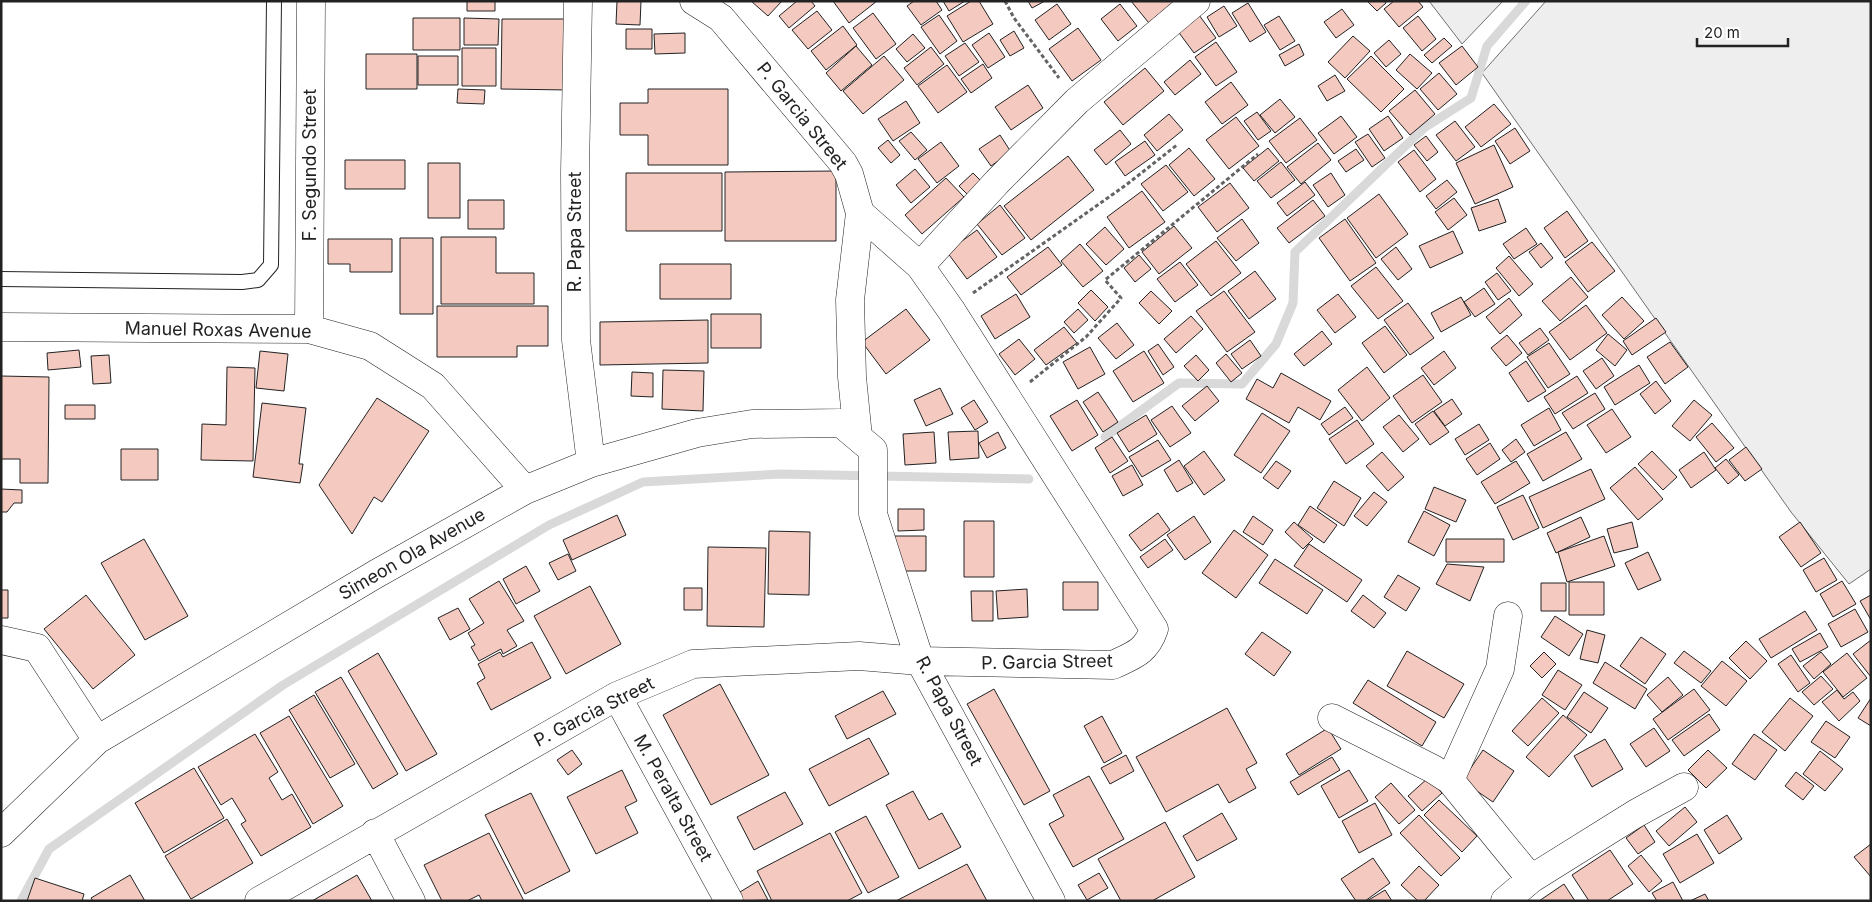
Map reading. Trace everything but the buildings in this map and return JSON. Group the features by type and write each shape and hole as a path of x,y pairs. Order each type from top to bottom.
{"street":[{"name":"F. Segundo Street","path":"310,329 311,1"},
{"name":"R. Papa Street","path":"578,1 575,173 576,340 592,463"},
{"name":"P. Garcia Street","path":"259,901 617,696 693,664 859,656 920,662 1113,665 1139,652 1149,643 1154,629 951,310 920,266 860,214 850,174 843,163 721,18 694,1"},
{"path":"920,266 997,182 1077,101 1196,1"},
{"name":"R. Papa Street","path":"860,214 850,300 852,376 866,443 873,514 920,662 1051,901"},
{"name":"Manuel Roxas Avenue","path":"1,327 310,329 370,346 433,386 526,490"},
{"name":"Simeon Ola Avenue","path":"1,834 97,740 376,574 526,490 592,463 696,433 752,424 841,423 866,443"},
{"path":"1450,780 1500,669 1508,616"},
{"path":"1,640 37,648 97,740"},
{"name":"M. Peralta Street","path":"617,696 729,901"},
{"path":"1332,718 1434,769 1450,780 1531,879"},
{"path":"1505,901 1531,879 1635,814 1684,787"},
{"path":"375,833 411,901"}],"lane":[{"path":"1,279 242,282 258,280 271,265 274,1"}],"path":[{"path":"1005,1 1014,18 1077,101"},
{"path":"951,310 1126,185 1177,145"},
{"path":"1008,400 1086,337 1121,298 1105,280 1258,154"}],"shaded area":[{"path":"1429,1 1503,1 1462,44"},
{"path":"1546,1 1871,1 1871,569 1849,584 1791,512 1482,73"}],"waterway":[{"path":"1105,437 1179,383 1242,384 1276,344 1293,303 1295,252 1424,128 1471,98 1487,46 1526,1"},
{"path":"21,901 49,849 283,685 549,525 643,482 780,474 1029,479"}]}
